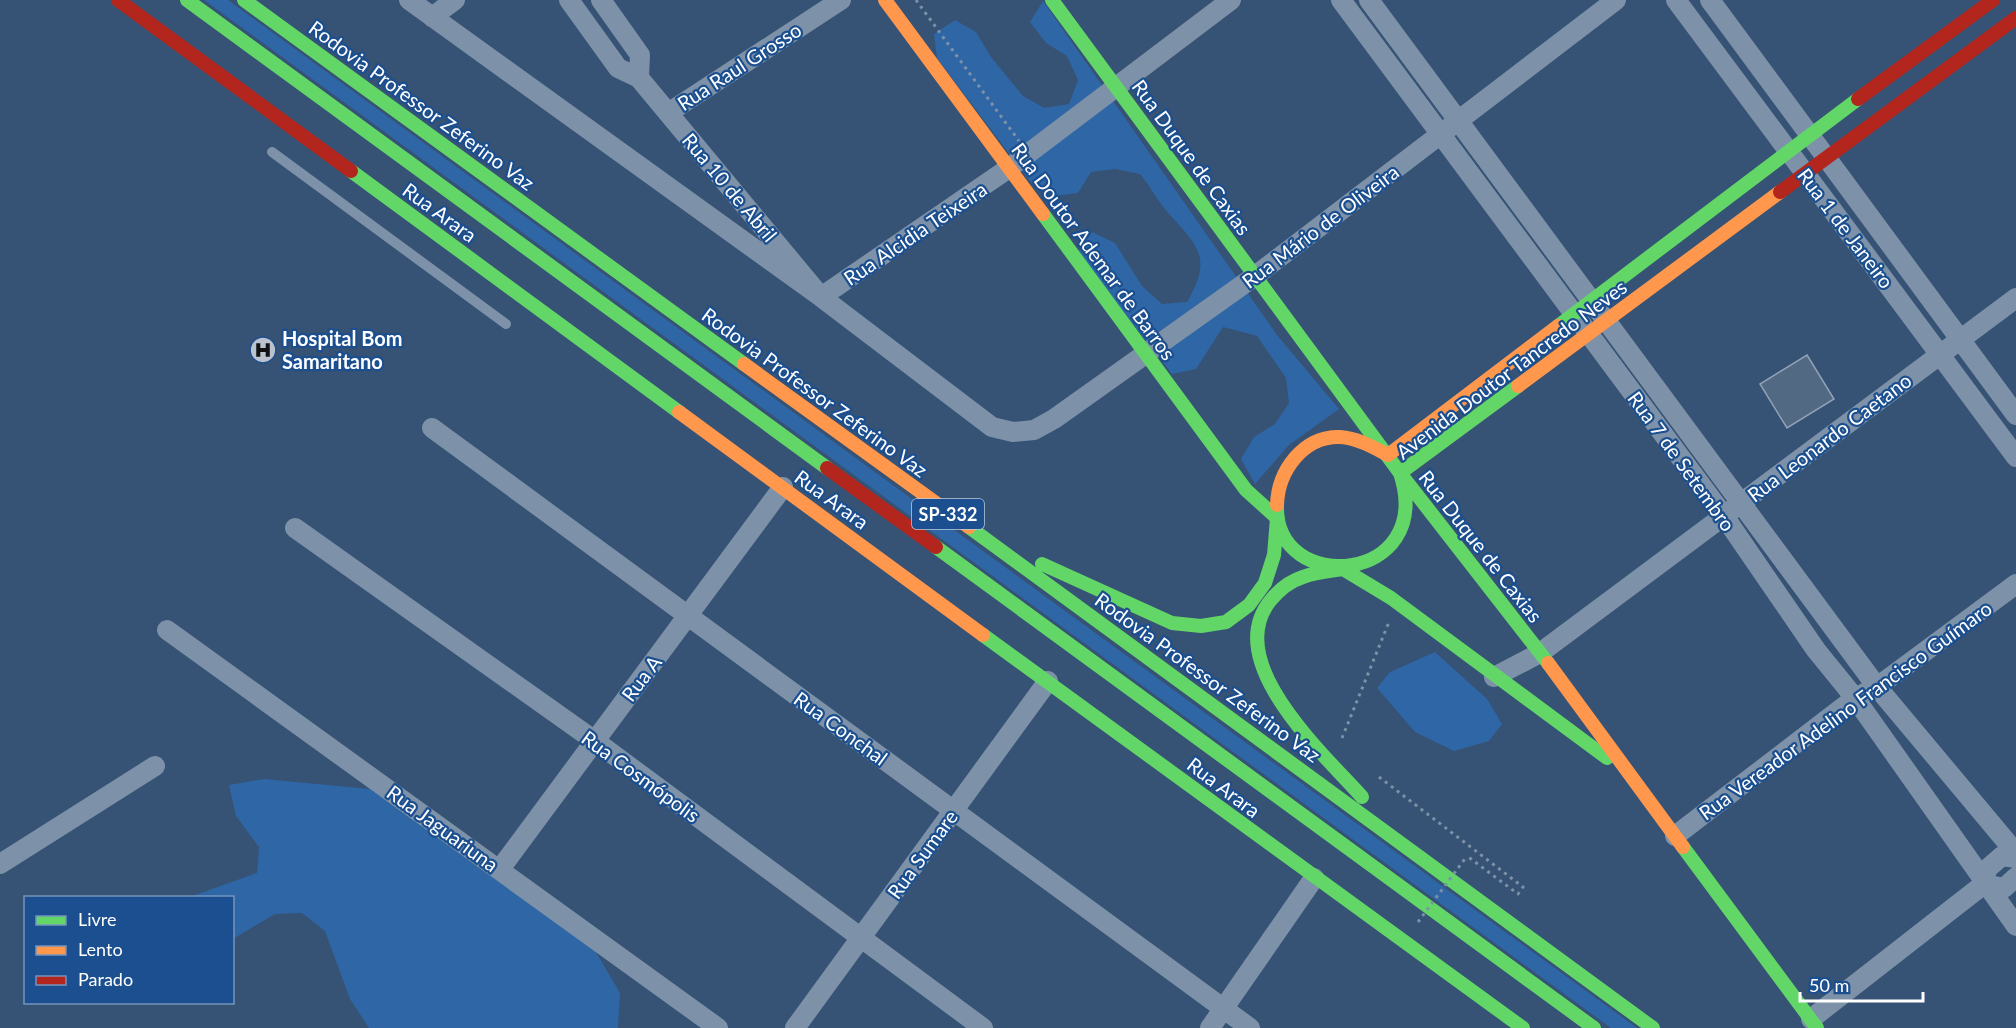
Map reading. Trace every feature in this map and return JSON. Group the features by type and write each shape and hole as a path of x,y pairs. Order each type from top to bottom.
{"main road":[{"name":"Rua Arara","path":"118,0 1314,878 1523,1028"},
{"name":"SP-332","path":"187,0 1594,1028"},
{"name":"Rodovia Professor Zeferino Vaz","path":"244,0 1398,839 1653,1028"},
{"name":"Rua Doutor Ademar de Barros","path":"885,0 1246,490 1277,519"},
{"name":"Rua Duque de Caxias","path":"1052,0 1400,473 1540,653 1814,1024"},
{"name":"Avenida Doutor Tancredo Neves","path":"1990,1 1810,134 1388,455 1365,441 1336,436 1312,444 1291,460 1280,480 1275,499 1277,519 1287,541 1305,558 1322,566 1343,569 1368,564 1386,551 1402,528 1407,502 1400,473 1806,174 2013,27"},
{"path":"969,529 1172,623 1201,626 1226,622 1249,605 1265,583 1274,555 1277,519"},
{"path":"1398,839 1279,700 1265,675 1258,627 1267,607 1278,591 1300,577 1343,569 1397,604 1628,773"}],"street":[{"path":"409,0 821,297"},
{"path":"432,17 455,0"},
{"name":"Rua 10 de Abril","path":"569,0 618,68 639,78 821,297"},
{"path":"601,0 640,55 639,78"},
{"name":"Rua Raul Grosso","path":"668,112 841,0"},
{"name":"Rua Alcidia Teixeira","path":"821,297 1009,168 1231,0"},
{"name":"Rua 7 de Setembro","path":"1341,0 1724,516 1816,650 1855,698 1984,884 2016,926"},
{"name":"Rua 7 de Setembro","path":"1370,0 1593,299 1877,687 2016,853"},
{"name":"Rua Mário de Oliveira","path":"821,297 992,427 1013,432 1034,430 1054,419 1255,276 1616,0"},
{"name":"Rua 1 de Janeiro","path":"1676,0 2016,457"},
{"name":"Rua 1 de Janeiro","path":"1710,0 2016,415"},
{"path":"1990,1 2013,27"},
{"name":"Rua Leonardo Caetano","path":"1494,677 1540,653 2016,298"},
{"name":"Rua Conchal","path":"432,428 1250,1028"},
{"name":"Rua A","path":"500,869 783,487"},
{"name":"Rua Cosmópolis","path":"295,528 595,741 983,1028"},
{"name":"Rua Vereador Adelino Francisco Guímaro","path":"1675,836 1855,698 1877,687 2016,584"},
{"name":"Rua Jaguariuna","path":"167,630 718,1028"},
{"name":"Rua Sumare","path":"795,1028 1048,681"},
{"path":"0,864 155,766"},
{"path":"1814,1024 1984,884 1987,869 2002,856 2016,858"},
{"path":"1984,884 2004,888 2016,877"},
{"path":"1210,1028 1314,878"}],"lane":[{"path":"272,152 506,324"}],"path":[{"path":"1338,747 1397,604"},
{"path":"1375,775 1523,887 1518,894 1467,856 1418,922"}],"shaded area":[{"path":"204,0 228,0 1637,1028 1611,1028"},
{"path":"1043,1 1277,335 1339,409 1289,445 1255,484 1241,459 1254,437 1275,424 1289,403 1286,378 1257,336 1223,327 1196,369 1172,374 1077,253 1092,232 1115,243 1142,286 1162,304 1187,302 1199,275 1200,265 1196,247 1190,237 1163,206 1140,174 1115,169 1091,172 1078,193 1054,196 1032,184 937,58 934,34 955,20 976,32 991,57 1023,96 1044,108 1069,104 1078,80 1067,56 1046,43 1030,22"},
{"path":"1435,652 1487,699 1502,724 1489,741 1454,751 1415,732 1377,688 1390,672"},
{"path":"264,779 381,790 593,947 620,993 618,1028 369,1028 350,999 325,931 302,913 275,914 234,938 234,896 193,896 257,873 259,847 236,816 229,785"}],"building":[{"path":"1807,355 1834,399 1787,428 1760,384"}],"traffic: fast":[{"path":"187,0 827,468"},
{"path":"244,0 744,364"},
{"path":"1052,0 1400,473 1548,663"},
{"path":"1558,326 1858,99"},
{"path":"351,171 679,412"},
{"path":"1043,214 1246,490 1277,518"},
{"path":"1277,505 1283,535 1300,554 1324,565 1351,565 1377,556 1396,538 1405,510 1400,473 1518,386"},
{"path":"1042,564 1172,623 1201,626 1226,622 1249,605 1265,583 1274,555 1277,518"},
{"path":"969,527 1653,1028"},
{"path":"936,547 1594,1028"},
{"path":"1343,569 1391,598 1607,758"},
{"path":"1343,569 1308,575 1289,584 1277,594 1270,601 1258,626 1258,652 1268,679 1284,707 1304,733 1362,797"},
{"path":"983,635 1523,1028"},
{"path":"1683,847 1817,1028"}],"traffic: slow":[{"path":"885,0 1043,214"},
{"path":"1518,386 1780,192"},
{"path":"1277,505 1282,480 1295,458 1304,449 1315,442 1340,437 1359,441 1388,455 1558,326"},
{"path":"744,364 969,527"},
{"path":"679,412 983,635"},
{"path":"1548,663 1683,847"}],"traffic: jam":[{"path":"118,0 351,171"},
{"path":"1858,99 1993,0"},
{"path":"1780,192 2016,18"},
{"path":"827,468 936,547"}],"place":[{"name":"Hospital Bom Samaritano","path":"263,350"}]}
